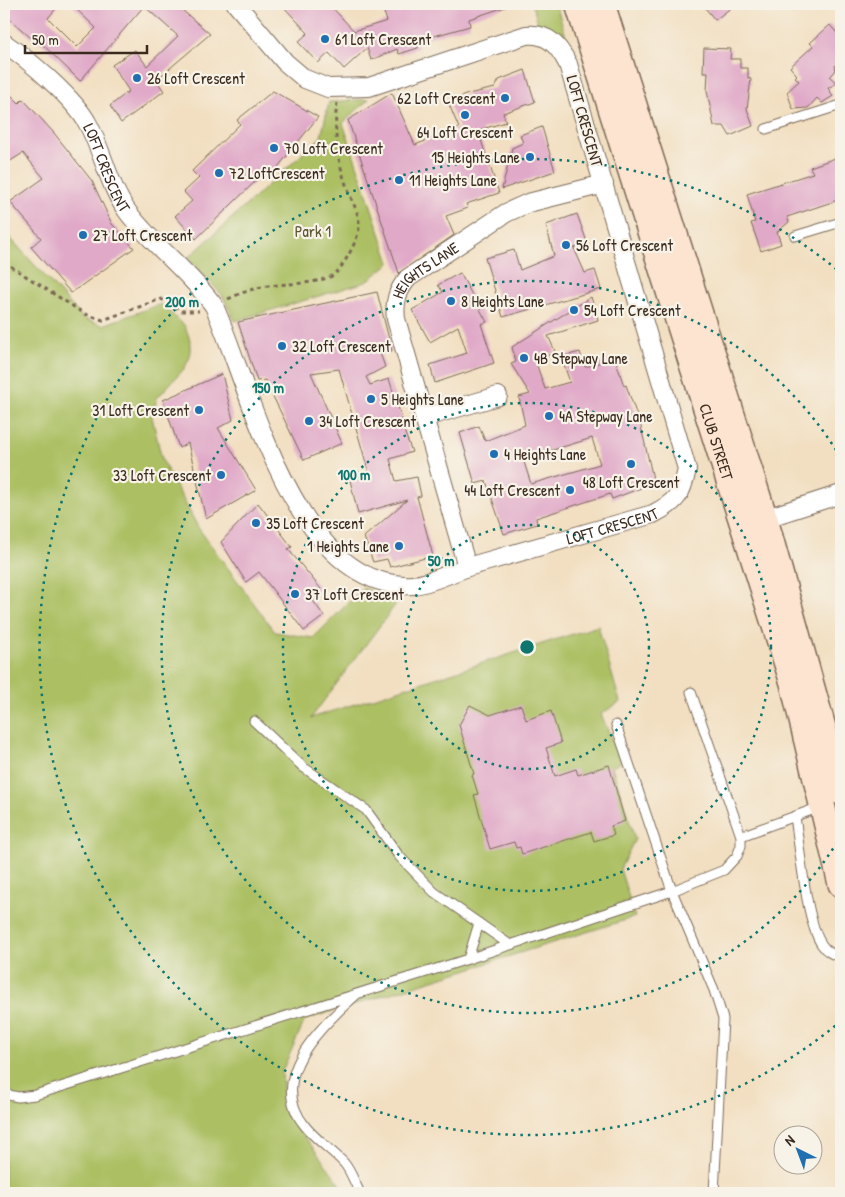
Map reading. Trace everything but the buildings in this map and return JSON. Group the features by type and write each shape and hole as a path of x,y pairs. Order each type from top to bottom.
{"main road":[{"name":"CLUB STREET","path":"578,4 754,522"},
{"name":"CLUB STREET","path":"602,4 754,522 833,800 841,884"}],"street":[{"name":"LOFT CRESCENT","path":"4,43 42,72 88,123 126,209 142,230 202,290 214,306 271,455 317,537 346,564 377,580 414,585 467,567 653,514 670,506 683,489 687,469 568,64 560,50 550,39 538,34 526,35 369,87 328,88 305,79 285,62 236,4"},
{"name":"HEIGHTS LANE","path":"467,567 426,417 396,319 394,303 401,287 408,278 506,213 528,204 604,184"},
{"path":"426,417 498,396"},
{"path":"754,522 841,494"}],"lane":[{"path":"766,129 841,105"},
{"path":"795,236 841,222"},
{"path":"4,1094 18,1097 35,1094 468,959 672,891 724,870 737,856 741,846 741,836 691,692"},
{"path":"254,721 303,767 359,804 374,821 399,856 419,878 445,901 510,945"},
{"path":"616,725 672,891 714,990 723,1019 714,1193"},
{"path":"741,836 795,817 833,800"},
{"path":"795,817 810,915 822,944 829,952 841,956"},
{"path":"468,959 478,924"},
{"path":"356,994 326,1022 309,1042 298,1065 291,1089 293,1108 300,1121 345,1165 360,1193"}],"path":[{"path":"4,262 84,314 103,320 161,299 182,312 194,313 214,306 244,291 267,286 317,281 334,276 346,260 360,229 358,214 341,169 335,132 339,88"}],"green space":[{"path":"532,4 556,4 568,43 540,29"},
{"name":"Park 1","path":"369,99 343,123 390,263 366,282 235,321 222,295 188,258 321,137 329,102"},
{"path":"4,226 12,240 84,319 103,325 161,304 185,326 190,340 190,357 184,369 157,398 152,417 162,460 199,529 275,632 313,638 363,588 399,600 311,718 598,626 620,702 601,714 621,762 612,767 635,839 620,869 635,917 305,1020 282,1071 284,1109 347,1193 4,1193"}],"place":[{"name":"61 Loft Crescent","path":"325,39"},
{"name":"26 Loft Crescent","path":"137,78"},
{"name":"62 Loft Crescent","path":"505,98"},
{"name":"64 Loft Crescent","path":"465,115"},
{"name":"70 Loft Crescent","path":"274,148"},
{"name":"15 Heights Lane","path":"530,157"},
{"name":"72 LoftCrescent","path":"219,173"},
{"name":"11 Heights Lane","path":"399,180"},
{"name":"27 Loft Crescent","path":"83,235"},
{"name":"56 Loft Crescent","path":"566,245"},
{"name":"8 Heights Lane","path":"451,301"},
{"name":"54 Loft Crescent","path":"574,310"},
{"name":"32 Loft Crescent","path":"282,346"},
{"name":"4B Stepway Lane","path":"524,358"},
{"name":"5 Heights Lane","path":"371,399"},
{"name":"31 Loft Crescent","path":"199,410"},
{"name":"4A Stepway Lane","path":"549,416"},
{"name":"34 Loft Crescent","path":"309,421"},
{"name":"4 Heights Lane","path":"494,454"},
{"name":"48 Loft Crescent","path":"631,464"},
{"name":"33 Loft Crescent","path":"221,475"},
{"name":"44 Loft Crescent","path":"570,490"},
{"name":"35 Loft Crescent","path":"256,523"},
{"name":"1 Heights Lane","path":"399,546"},
{"name":"37 Loft Crescent","path":"295,594"}]}
